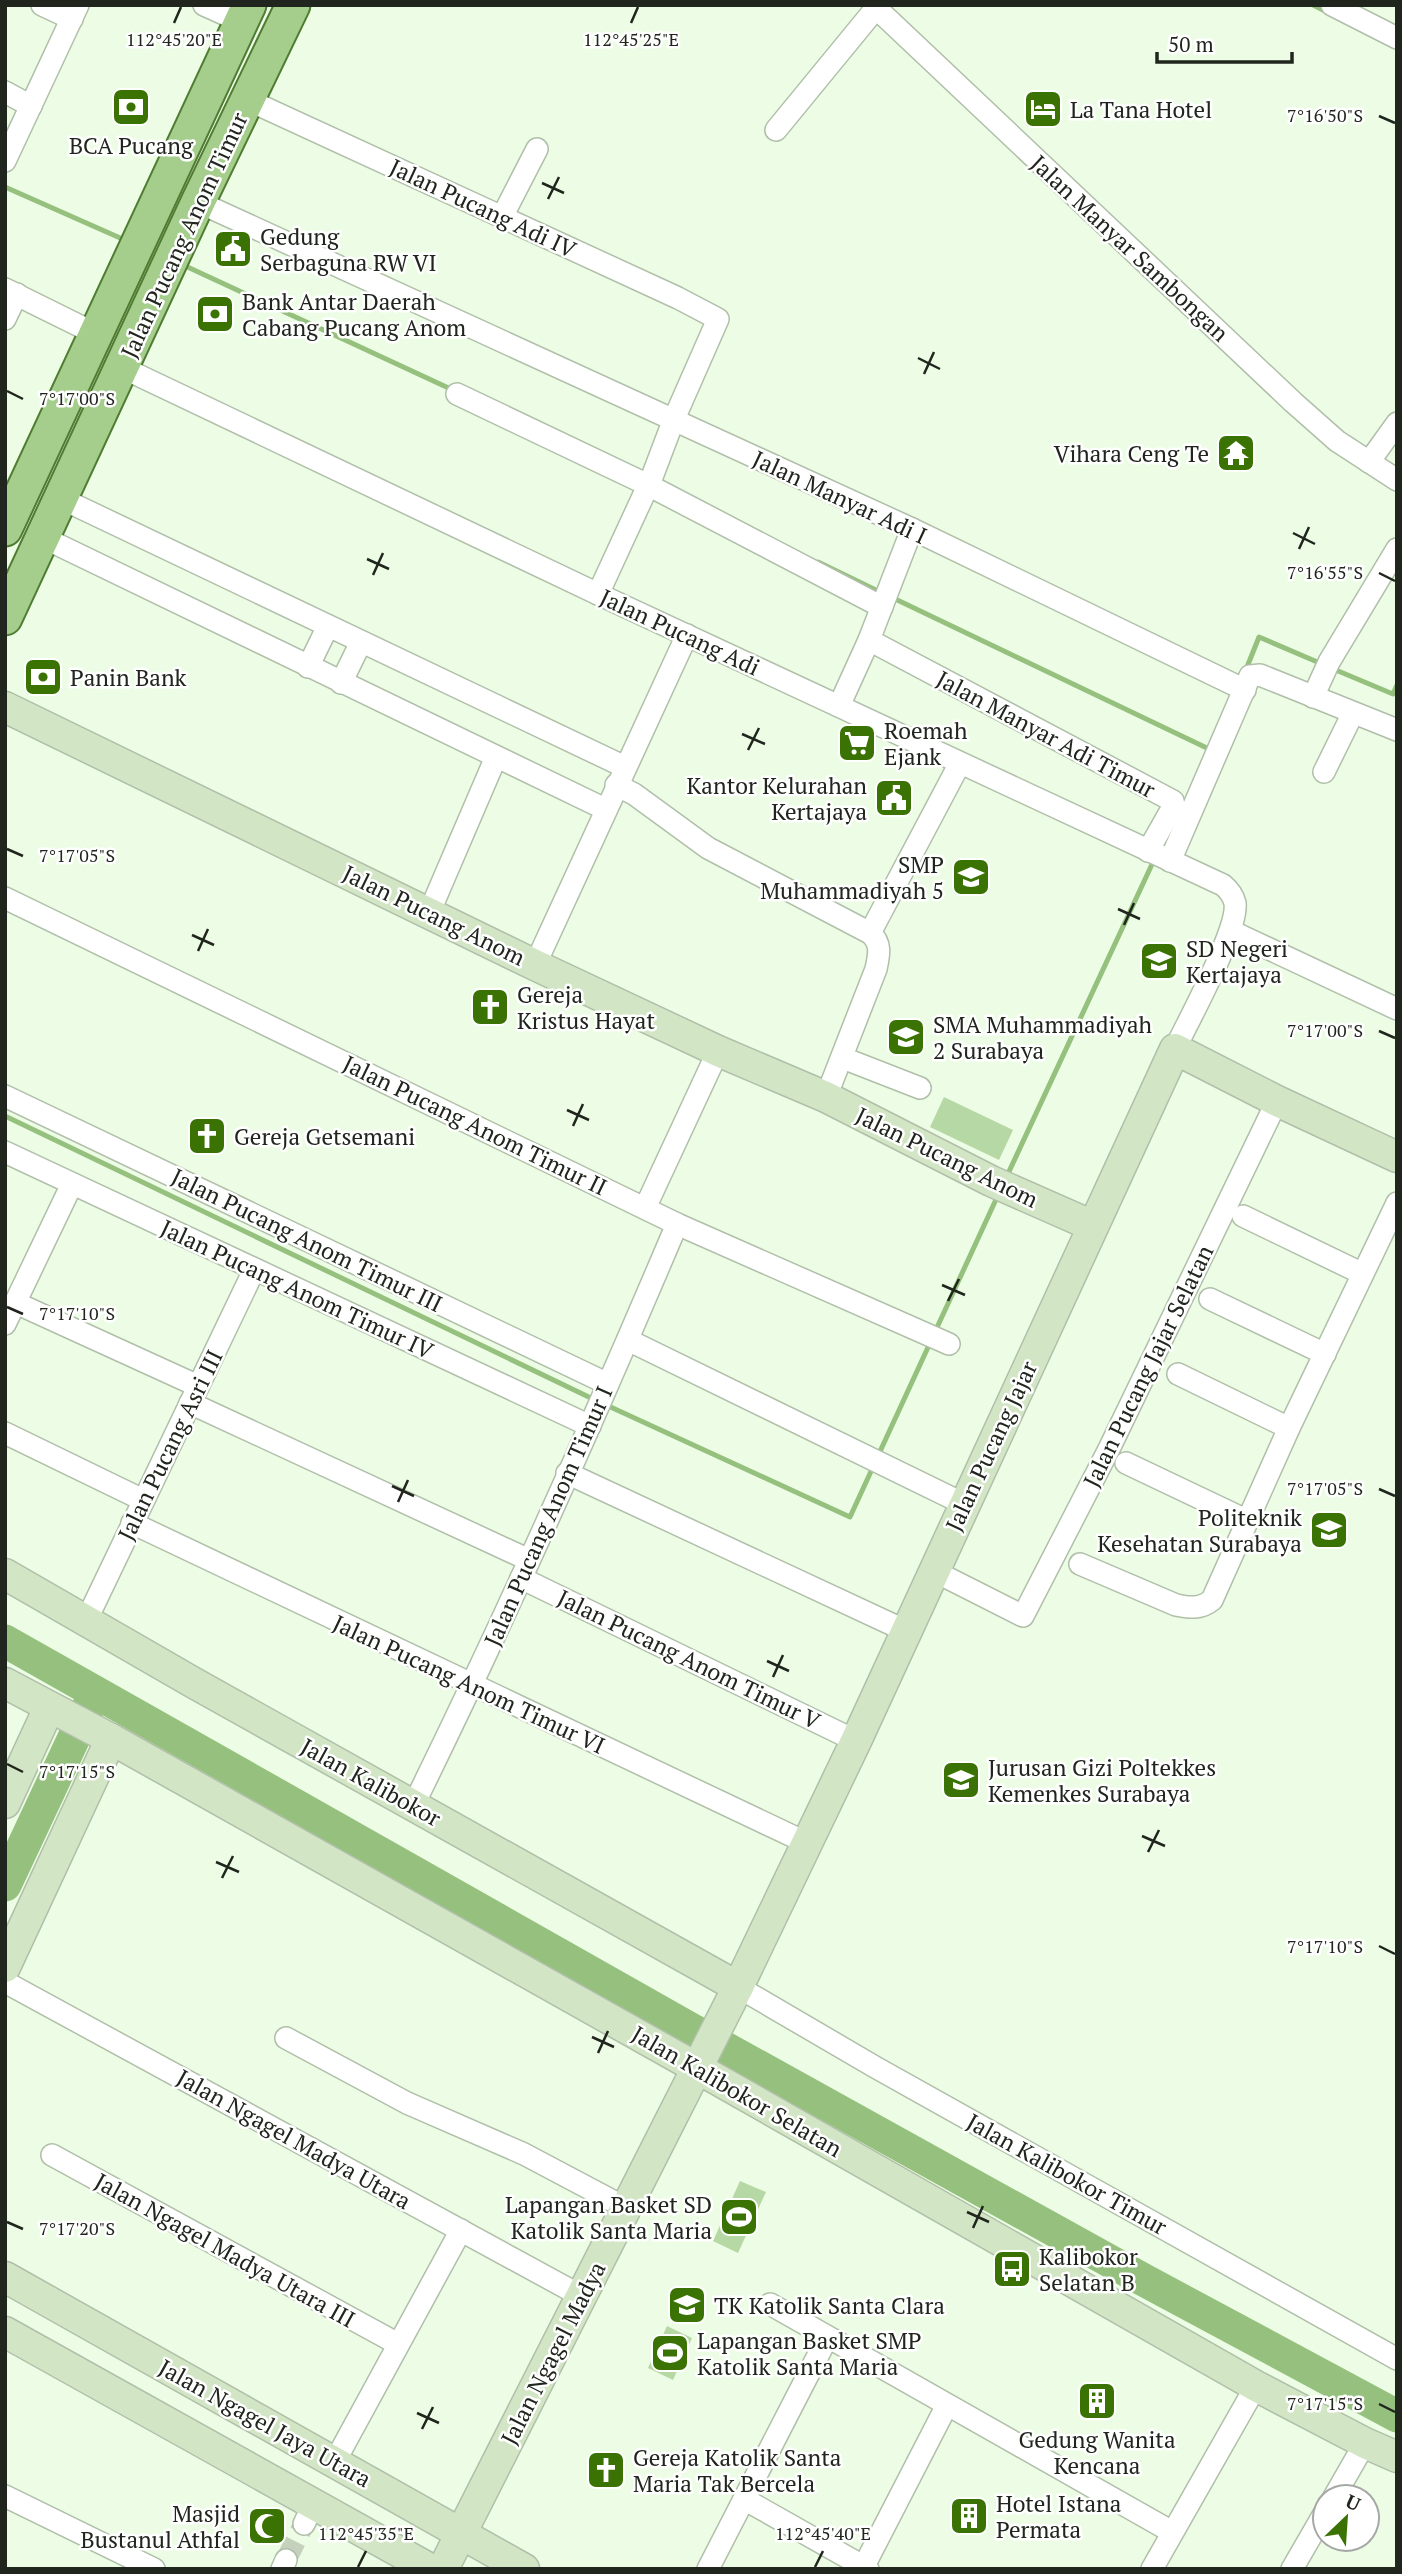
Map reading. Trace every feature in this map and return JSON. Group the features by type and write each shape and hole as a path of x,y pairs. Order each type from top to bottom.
{"main road":[{"name":"Jalan Pucang Anom Timur","path":"5,618 198,202 293,5"},
{"name":"Jalan Pucang Anom Timur","path":"5,529 14,485 96,334 245,14"}],"street":[{"path":"5,161 75,12 42,5"},
{"path":"204,5 245,14"},
{"path":"1332,5 1397,38"},
{"path":"776,130 874,6"},
{"name":"Jalan Manyar Sambongan","path":"874,6 1293,402 1337,441 1397,480"},
{"path":"5,92 32,106"},
{"name":"Jalan Pucang Adi IV","path":"248,100 717,317 718,321 674,419"},
{"path":"502,217 537,149"},
{"name":"Jalan Manyar Adi I","path":"198,202 912,529 1238,687"},
{"path":"5,318 11,292 96,334"},
{"name":"Jalan Pucang Adi","path":"121,367 598,594 1223,885 1231,892 1235,901"},
{"path":"457,394 650,481 885,600"},
{"path":"598,594 650,481 674,419"},
{"path":"1369,462 1397,423"},
{"path":"60,498 361,642 621,776 634,794 708,848 870,933 878,942 879,956 843,1058 826,1097"},
{"path":"839,706 869,640 912,529"},
{"path":"42,537 605,809"},
{"path":"1315,692 1329,662 1397,549"},
{"path":"308,667 328,626"},
{"path":"535,965 687,635"},
{"name":"Jalan Manyar Adi Timur","path":"869,640 1173,801 1160,856"},
{"path":"341,683 361,642"},
{"path":"1160,856 1238,687 1250,676 1258,674 1315,692 1353,713 1397,730"},
{"name":"Jalan Pucang Anom","path":"5,707 535,965 718,1051 826,1097 1004,1186 1093,1226"},
{"path":"1324,772 1353,713"},
{"path":"429,913 496,757"},
{"path":"870,933 960,763"},
{"name":"Jalan Pucang Anom Timur II","path":"5,898 677,1224 939,1340"},
{"name":"Jalan Pucang Jajar","path":"732,1998 856,1741 1231,931 1235,901"},
{"path":"1231,931 1397,1009"},
{"path":"1175,1049 1277,1101 1397,1157"},
{"path":"645,1208 718,1051"},
{"path":"843,1058 920,1088"},
{"name":"Jalan Pucang Anom Timur III","path":"5,1096 600,1402"},
{"name":"Jalan Pucang Jajar Selatan","path":"934,1571 1023,1616 1109,1448 1277,1101"},
{"name":"Jalan Pucang Anom Timur IV","path":"5,1152 254,1270 600,1402"},
{"path":"5,1324 72,1184"},
{"path":"1080,1564 1177,1605 1192,1608 1206,1604 1216,1591 1361,1273 1396,1204"},
{"path":"1242,1216 1361,1273"},
{"name":"Jalan Pucang Anom Timur I","path":"413,1805 472,1686 628,1340 677,1224"},
{"name":"Jalan Pucang Asri III","path":"87,1619 254,1270"},
{"path":"1210,1299 1325,1354"},
{"name":"Jalan Pucang Anom Timur V","path":"16,1303 856,1741"},
{"path":"628,1340 964,1504"},
{"path":"1178,1374 1289,1428"},
{"path":"5,1433 143,1500"},
{"path":"1126,1463 1248,1521"},
{"path":"567,1473 906,1631"},
{"name":"Jalan Pucang Anom Timur VI","path":"132,1523 807,1843"},
{"name":"Jalan Kalibokor","path":"5,1574 413,1805 732,1998"},
{"name":"Jalan Kalibokor Selatan","path":"5,1683 702,2059 1256,2386 1397,2457"},
{"path":"5,1803 54,1710"},
{"path":"5,1967 107,1737"},
{"name":"Jalan Ngagel Madya Utara","path":"5,1982 583,2297"},
{"name":"Jalan Ngagel Madya","path":"443,2569 732,1998"},
{"name":"Jalan Kalibokor Timur","path":"732,1998 887,2074 1397,2359"},
{"path":"286,2038 407,2102 524,2154 626,2208"},
{"name":"Jalan Ngagel Madya Utara III","path":"52,2155 398,2344"},
{"path":"334,2463 461,2230"},
{"name":"Jalan Ngagel Jaya Utara","path":"5,2277 524,2569"},
{"path":"770,2304 1172,2532"},
{"name":"Jalan Ngagel Jaya Utara","path":"5,2332 309,2513 430,2569"},
{"path":"708,2569 827,2338"},
{"path":"1152,2569 1256,2386"},
{"path":"744,2499 866,2567 947,2405"},
{"path":"1342,2483 1365,2443"},
{"path":"5,2496 155,2569"},
{"path":"1292,2569 1311,2536"}],"green space":[{"path":"944,1097 1013,1130 999,1160 930,1127"},
{"name":"Lapangan Basket SD Katolik Santa Maria","path":"740,2181 766,2192 738,2253 713,2241"},
{"name":"Lapangan Basket SMP Katolik Santa Maria","path":"667,2326 692,2338 673,2380 648,2368"}],"waterway":[{"path":"1313,5 1329,13"},
{"path":"5,187 127,241"},
{"path":"181,264 455,391"},
{"path":"818,562 882,593"},
{"path":"891,597 1211,750"},
{"path":"1245,672 1259,637 1322,664"},
{"path":"1331,668 1393,694 1397,685"},
{"path":"1006,1178 1154,860"},
{"path":"5,1116 595,1400"},
{"path":"934,1334 999,1193"},
{"path":"877,1458 930,1343"},
{"path":"604,1404 850,1517 873,1467"},
{"path":"5,1641 689,2028 1142,2279 1397,2416"},
{"path":"5,1885 93,1697"}],"tunnel":[{"path":"286,2560 304,2524"}],"place":[{"name":"BCA Pucang","path":"131,107"},
{"name":"La Tana Hotel","path":"1043,109"},
{"name":"Gedung Serbaguna RW VI","path":"233,249"},
{"name":"Bank Antar Daerah Cabang Pucang Anom","path":"215,314"},
{"name":"Vihara Ceng Te","path":"1236,453"},
{"name":"Panin Bank","path":"43,677"},
{"name":"Roemah Ejank","path":"857,743"},
{"name":"Kantor Kelurahan Kertajaya","path":"894,798"},
{"name":"SMP Muhammadiyah 5","path":"971,877"},
{"name":"SD Negeri Kertajaya","path":"1159,961"},
{"name":"Gereja Kristus Hayat","path":"490,1007"},
{"name":"SMA Muhammadiyah 2 Surabaya","path":"906,1037"},
{"name":"Gereja Getsemani","path":"207,1136"},
{"name":"Politeknik Kesehatan Surabaya","path":"1329,1530"},
{"name":"Jurusan Gizi Poltekkes Kemenkes Surabaya","path":"961,1780"},
{"name":"Lapangan Basket SD Katolik Santa Maria","path":"739,2217"},
{"name":"Kalibokor Selatan B","path":"1012,2269"},
{"name":"TK Katolik Santa Clara","path":"687,2305"},
{"name":"Lapangan Basket SMP Katolik Santa Maria","path":"670,2353"},
{"name":"Gedung Wanita Kencana","path":"1097,2401"},
{"name":"Gereja Katolik Santa Maria Tak Bercela","path":"606,2470"},
{"name":"Hotel Istana Permata","path":"969,2516"},
{"name":"Masjid Bustanul Athfal","path":"267,2526"}]}
